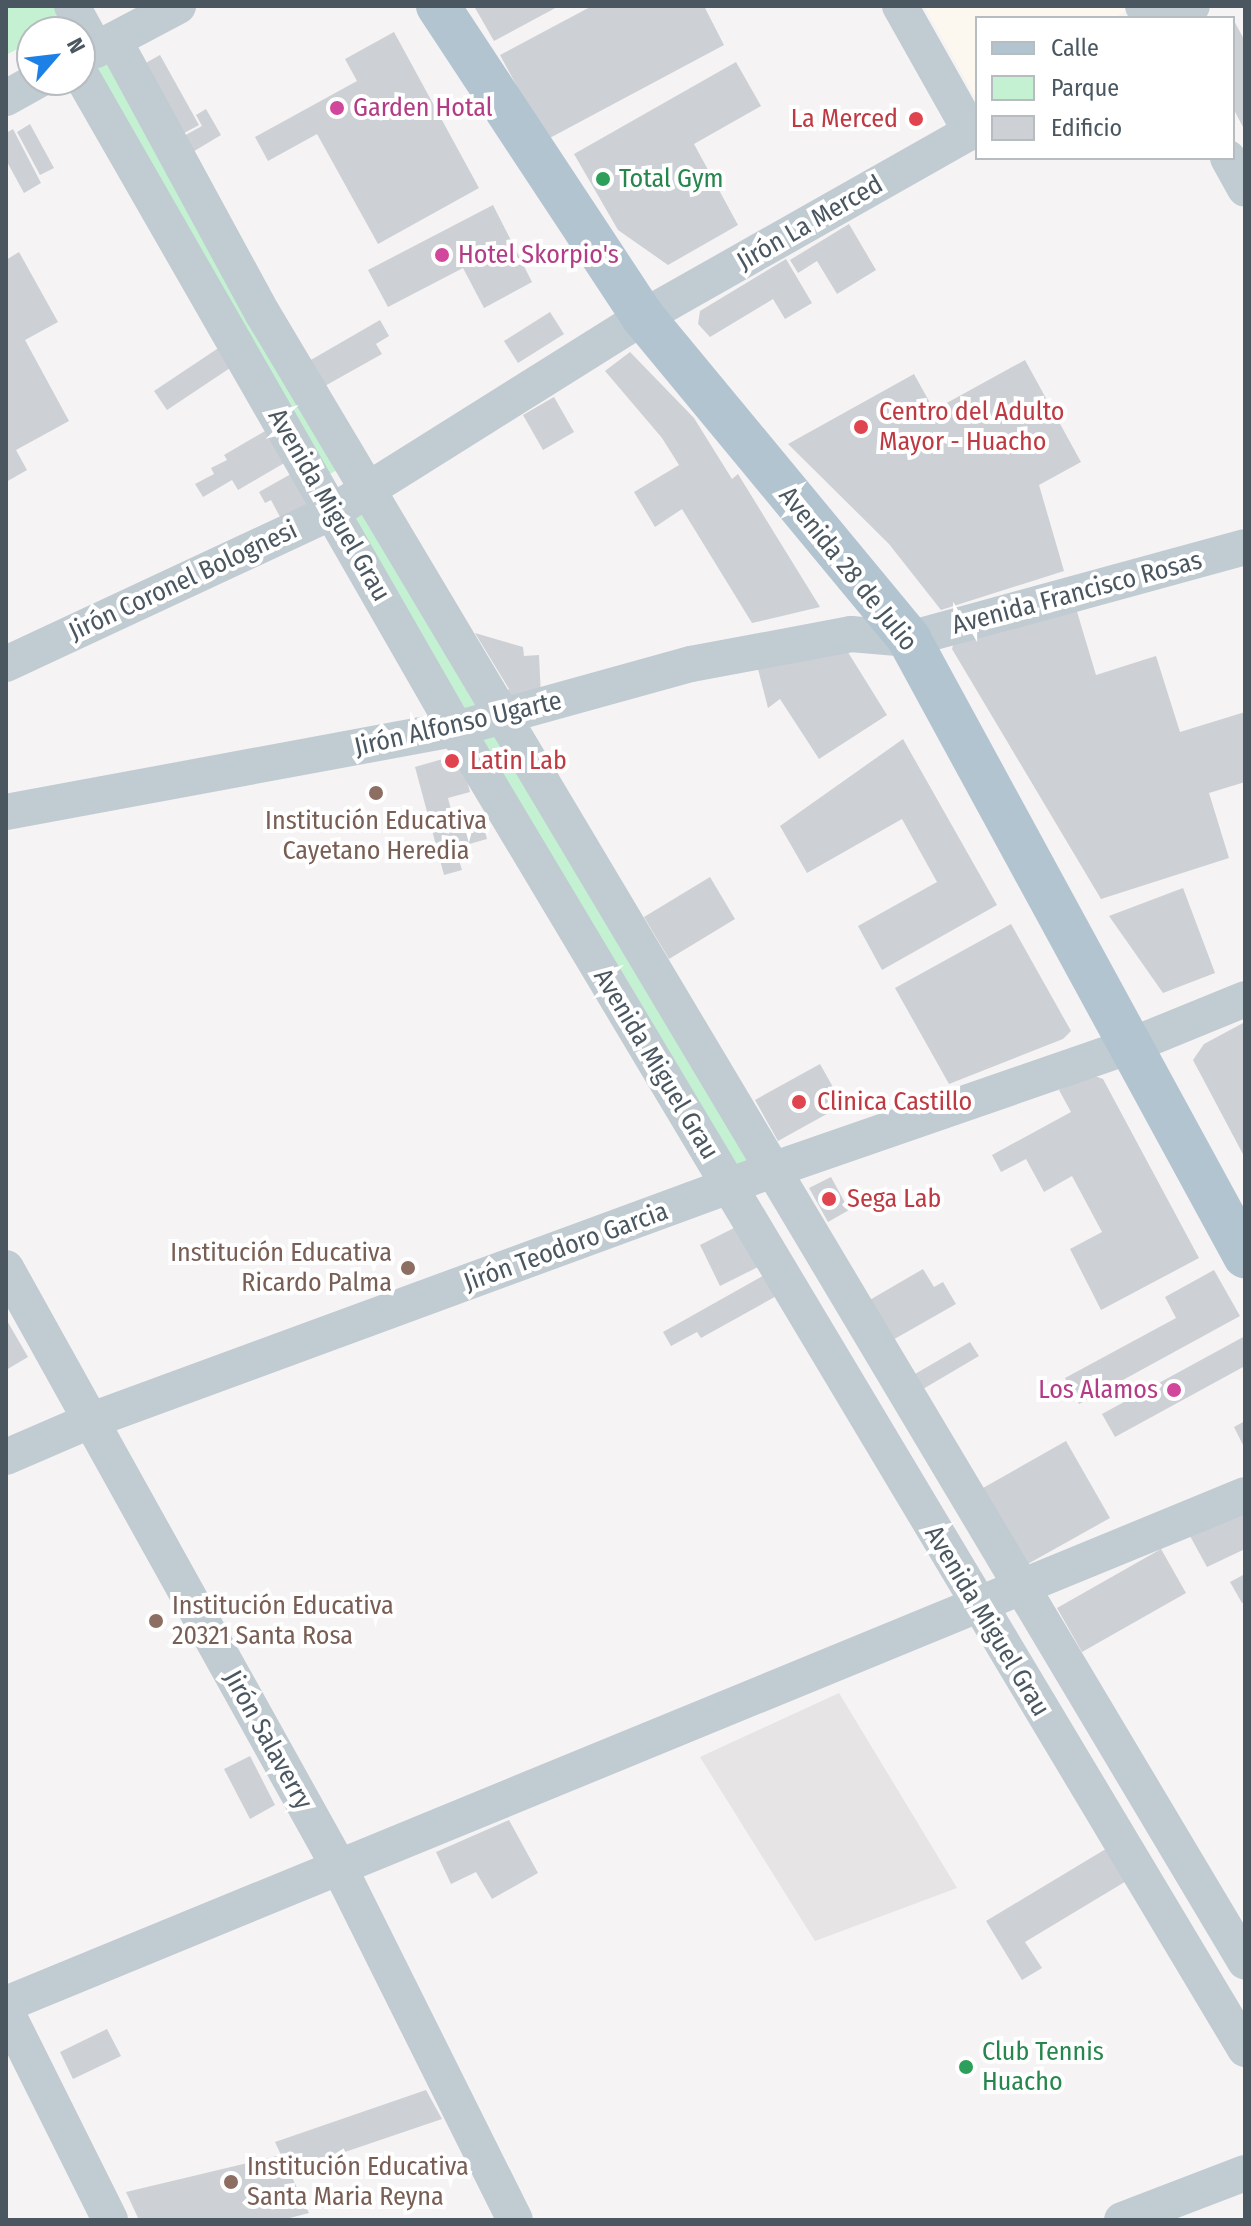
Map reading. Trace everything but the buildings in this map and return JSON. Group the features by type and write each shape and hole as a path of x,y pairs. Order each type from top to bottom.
{"main road":[{"name":"Avenida 28 de Julio","path":"438,6 643,317 909,639 1245,1256"}],"street":[{"path":"96,53 178,6"},
{"path":"900,6 974,130"},
{"path":"1174,16 1192,6"},
{"name":"Avenida Miguel Grau","path":"96,61 263,314 1245,1961"},
{"name":"Avenida Miguel Grau","path":"96,63 334,511 456,729 977,1606 1245,2049"},
{"name":"Jirón La Merced","path":"643,317 974,130"},
{"path":"1229,160 1245,189"},
{"name":"Jirón Coronel Bolognesi","path":"6,664 334,511 643,317"},
{"name":"Avenida Francisco Rosas","path":"909,639 1245,547"},
{"name":"Jirón Alfonso Ugarte","path":"6,812 456,729 505,718 691,664 851,634 909,639"},
{"name":"Jirón Teodoro Garcia","path":"6,1457 92,1420 775,1169 1130,1046 1245,999"},
{"name":"Jirón Salaverry","path":"6,1268 339,1867 515,2220"},
{"path":"6,2004 1245,1495"},
{"path":"6,2011 110,2220"},
{"path":"1122,2220 1245,2173"}],"shaded area":[{"path":"924,6 1134,6 1117,16 975,16 975,96"},
{"path":"839,1693 957,1888 815,1941 700,1757"}],"green space":[{"path":"6,6 62,6 63,16 16,16 16,50 6,55"},
{"path":"113,55 345,466 322,478 96,82 96,68"},
{"path":"368,510 489,708 459,717 351,519"},
{"path":"504,735 761,1163 730,1176 469,741"}],"place":[{"name":"Garden Hotal","path":"337,108"},
{"name":"La Merced","path":"916,119"},
{"name":"Total Gym","path":"603,179"},
{"name":"Hotel Skorpio's","path":"442,255"},
{"name":"Centro del Adulto Mayor - Huacho","path":"861,427"},
{"name":"Latin Lab","path":"452,761"},
{"name":"Institución Educativa Cayetano Heredia","path":"376,793"},
{"name":"Clinica Castillo","path":"799,1102"},
{"name":"Sega Lab","path":"829,1199"},
{"name":"Institución Educativa Ricardo Palma","path":"408,1268"},
{"name":"Los Alamos","path":"1174,1390"},
{"name":"Institución Educativa 20321 Santa Rosa","path":"156,1621"},
{"name":"Club Tennis Huacho","path":"966,2067"},
{"name":"Institución Educativa Santa Maria Reyna","path":"231,2182"}]}
